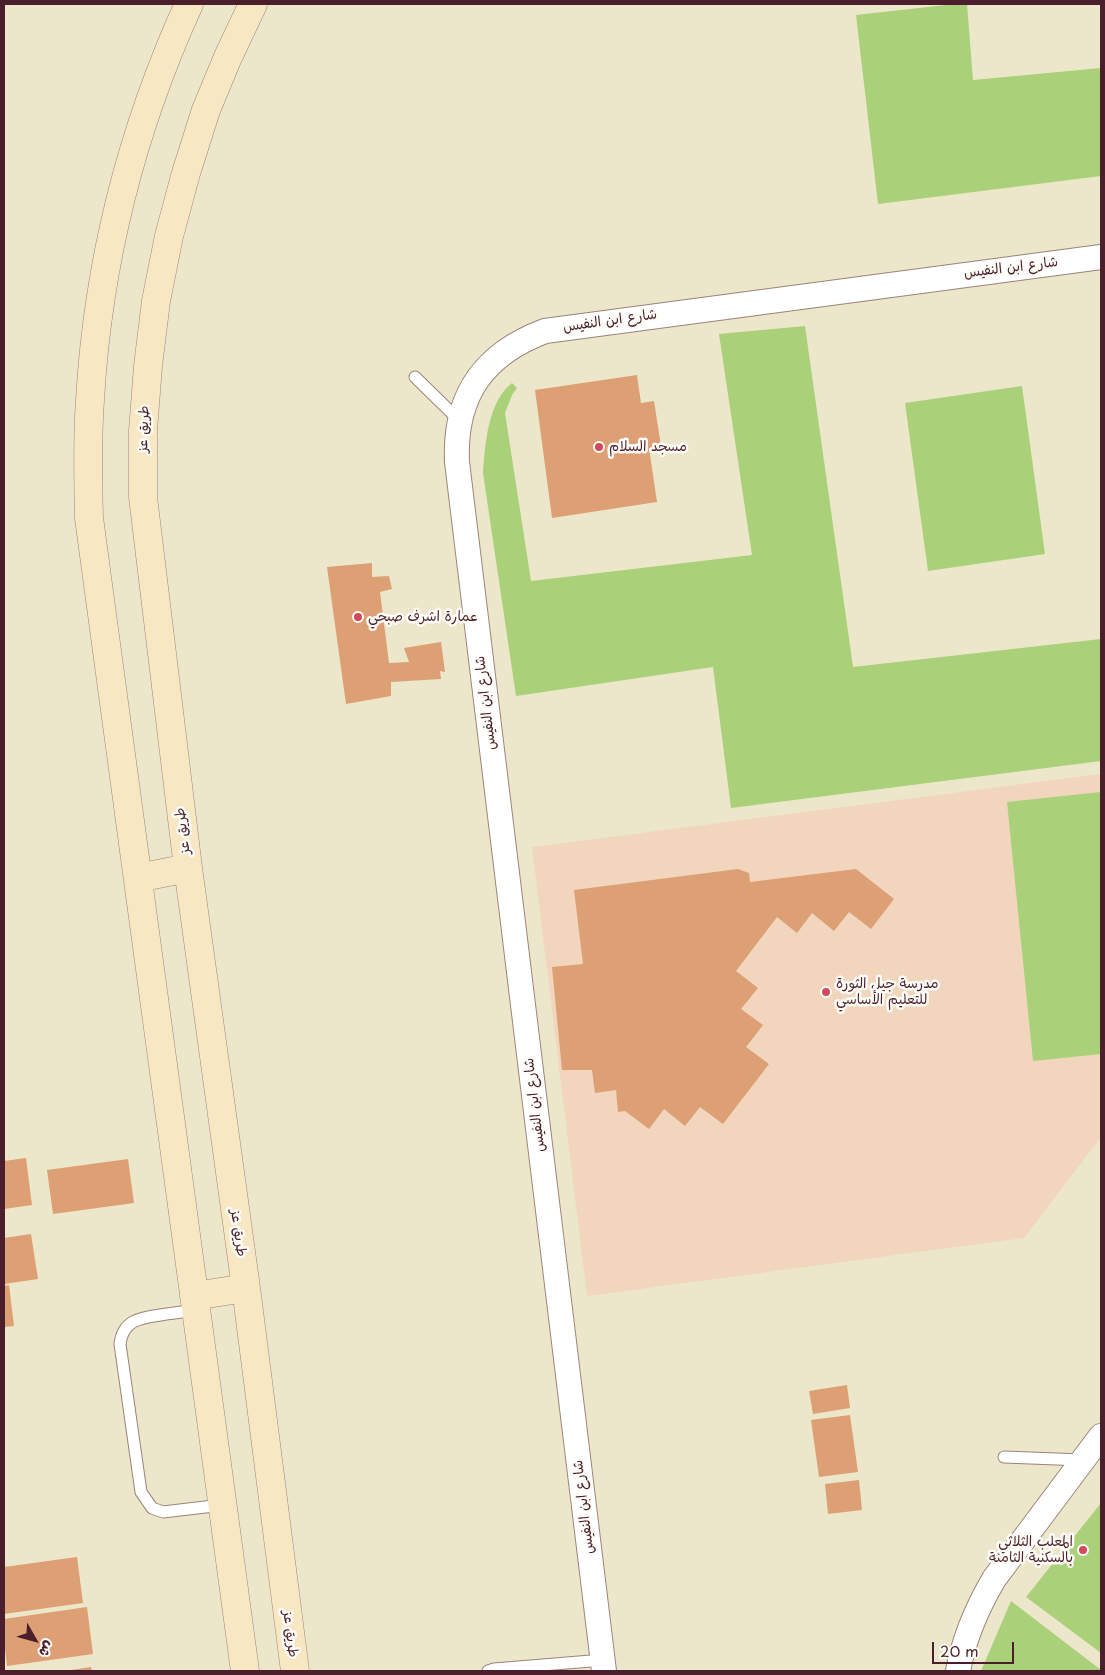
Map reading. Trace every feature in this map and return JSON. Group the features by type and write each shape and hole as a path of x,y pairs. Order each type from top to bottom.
{"street":[{"path":"189,4 172,41 148,104 128,168 114,225 102,284 94,342 88,459 90,518 244,1671"},
{"name":"طريق عز","path":"253,4 206,110 169,236 156,301 148,366 143,431 143,497 188,868 246,1288 295,1671"},
{"name":"شارع ابن النفيس","path":"604,1666 457,462 456,441 459,420 466,400 475,382 489,365 524,338 545,330 1101,256"},
{"path":"138,878 188,868"},
{"path":"195,1303 246,1288"},
{"path":"958,1671 969,1627 980,1602 994,1579 1101,1436"}],"lane":[{"path":"415,376 459,420"},
{"path":"195,1303 138,1318 128,1326 121,1336 120,1344 141,1492 145,1500 152,1508 163,1512 222,1505"},
{"path":"1004,1457 1083,1460"},
{"path":"488,1671 494,1669 604,1666"}],"shaded area":[{"name":"مدرسة جيل الثورة للتعليم الأساسي","path":"1101,774 1101,1137 1024,1238 587,1296 532,847"}],"green space":[{"path":"967,4 973,80 1101,68 1101,176 878,204 856,15"},
{"path":"805,326 853,667 1101,639 1101,761 731,808 713,667 516,696 483,473 489,424 504,391 512,383 517,388 505,413 531,581 752,555 719,334"},
{"path":"1022,386 1045,554 928,571 905,403"},
{"path":"1101,792 1101,1054 1033,1061 1007,802"},
{"name":"المعلب الثلاثي بالسكنية الثامنة","path":"1101,1503 1101,1653 1026,1597"},
{"path":"1011,1601 1101,1670 1101,1671 981,1671"}],"building":[{"name":"مسجد السلام","path":"637,375 641,403 654,401 661,446 649,448 657,502 552,518 535,390"},
{"name":"عمارة اشرف صبحي","path":"372,563 372,577 389,576 392,589 380,592 389,663 409,662 404,648 441,642 445,672 440,671 441,679 391,682 391,696 346,704 327,567"},
{"path":"738,869 749,873 750,882 856,869 894,899 871,929 849,912 834,931 812,913 797,933 777,917 736,971 758,988 741,1009 763,1025 746,1047 769,1064 723,1124 700,1107 685,1126 664,1109 649,1129 625,1111 618,1112 616,1090 595,1093 592,1070 562,1070 552,967 583,964 574,890"},
{"path":"26,1158 32,1205 4,1209 4,1161"},
{"path":"128,1159 134,1203 53,1214 47,1170"},
{"path":"31,1234 38,1279 4,1284 4,1238"},
{"path":"9,1285 14,1326 4,1327 4,1286"},
{"path":"847,1385 850,1408 813,1414 809,1391"},
{"path":"850,1415 858,1472 819,1477 811,1420"},
{"path":"859,1480 862,1510 828,1514 825,1484"},
{"path":"77,1557 83,1603 4,1614 4,1567"},
{"path":"87,1607 93,1654 7,1666 4,1619"},
{"path":"91,1667 92,1671 71,1671 71,1670"}],"place":[{"name":"مسجد السلام","path":"599,447"},
{"name":"عمارة اشرف صبحي","path":"358,617"},
{"name":"مدرسة جيل الثورة للتعليم الأساسي","path":"826,992"},
{"name":"المعلب الثلاثي بالسكنية الثامنة","path":"1083,1550"}]}
